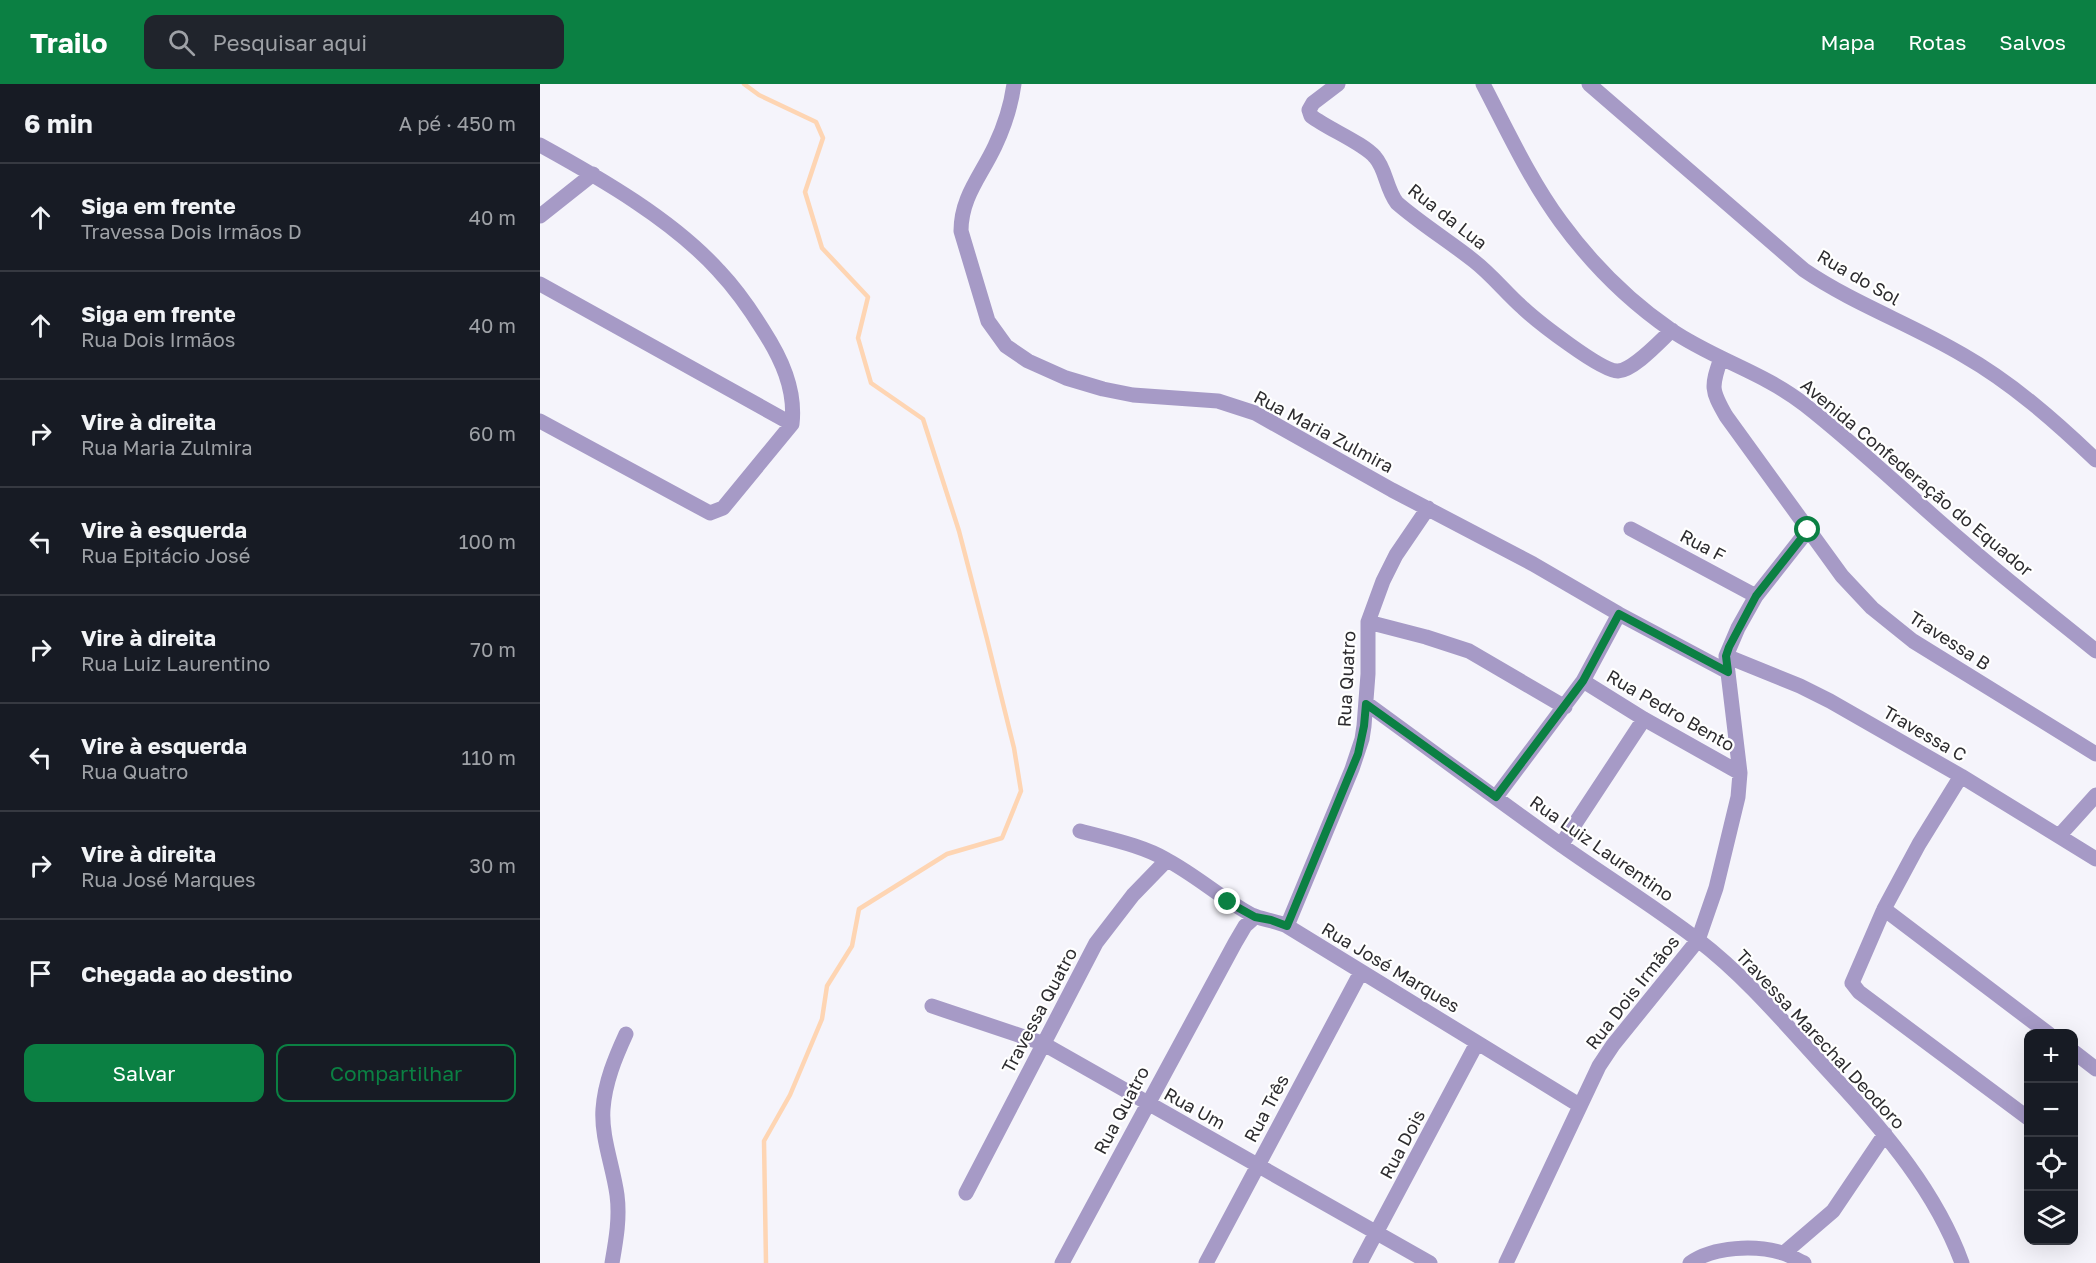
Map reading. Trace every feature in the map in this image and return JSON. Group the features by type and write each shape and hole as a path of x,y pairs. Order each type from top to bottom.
{"street":[{"name":"Rua Maria Zulmira","path":"1014,84 1005,123 968,195 961,217 961,231 988,321 1006,346 1028,361 1056,374 1103,389 1133,395 1203,399 1234,405 1255,413 1728,672"},
{"name":"Rua da Lua","path":"1338,84 1313,103 1310,110 1311,116 1377,158 1388,190 1397,203 1475,262 1524,309 1583,353 1608,369 1617,371 1626,369 1672,330"},
{"name":"Avenida Confederação do Equador","path":"1483,84 1536,182 1560,221 1587,254 1638,305 1672,330 1721,358 1778,386 1805,405 1965,544 2096,651"},
{"name":"Rua do Sol","path":"1589,84 1804,270 1832,289 1939,342 1991,372 2045,413 2096,460"},
{"path":"540,145 623,194 690,243 718,270 741,297 776,350 786,373 793,405 792,424 723,508 710,513 540,421"},
{"path":"540,216 592,174"},
{"path":"540,284 792,424"},
{"name":"Travessa B","path":"1721,358 1713,385 1725,416 1854,591 1913,641 2096,754"},
{"name":"Rua Quatro","path":"1287,926 1358,754 1366,704 1368,622 1383,581 1396,555 1428,508"},
{"name":"Rua F","path":"1631,529 1756,596"},
{"path":"1726,656 1756,596 1808,530"},
{"path":"1496,797 1583,681 1619,614"},
{"path":"1368,622 1469,651 1565,707"},
{"name":"Rua Dois Irmãos","path":"1506,1263 1599,1066 1613,1045 1698,940 1716,888 1738,797 1740,773 1726,656"},
{"name":"Travessa C","path":"1726,656 1800,686 1830,701 1961,776 2096,859"},
{"name":"Rua Pedro Bento","path":"1583,681 1644,719 1740,773"},
{"name":"Rua Luiz Laurentino","path":"1366,704 1698,940"},
{"path":"1562,845 1644,719"},
{"path":"1961,776 1919,844 1884,909 1852,983 1866,997 2024,1115"},
{"path":"2059,836 2096,795"},
{"name":"Rua José Marques","path":"1080,831 1143,849 1167,860 1228,902 1255,917 1287,926 1579,1105"},
{"name":"Travessa Quatro","path":"966,1193 1096,943 1133,895 1167,860"},
{"path":"1884,909 2042,1029"},
{"name":"Rua Quatro","path":"1062,1263 1234,943 1245,926 1255,917"},
{"name":"Travessa Marechal Deodoro","path":"1698,940 1760,996 1885,1134 1951,1234 1962,1263"},
{"name":"Rua Três","path":"1206,1263 1361,972"},
{"name":"Rua Um","path":"932,1006 1042,1044 1430,1263"},
{"path":"612,1263 617,1233 617,1197 604,1130 603,1109 609,1075 626,1034"},
{"name":"Rua Dois","path":"1360,1263 1478,1042"},
{"path":"2078,1056 2096,1069"},
{"path":"1784,1253 1833,1211 1885,1134"},
{"path":"1690,1263 1713,1253 1762,1249 1784,1253 1804,1263"}],"waterway":[{"path":"744,84 759,95 816,122 823,138 805,192 822,248 868,297 858,338 871,383 923,419 959,531 1014,748 1021,791 1002,838 947,854 859,909 852,946 827,986 822,1019 790,1095 764,1141 766,1263"}],"route":[{"path":"1228,902 1255,917 1287,926 1358,754 1366,704 1496,797 1583,681 1619,614 1728,672 1726,656 1729,647 1756,596 1808,530"}]}
